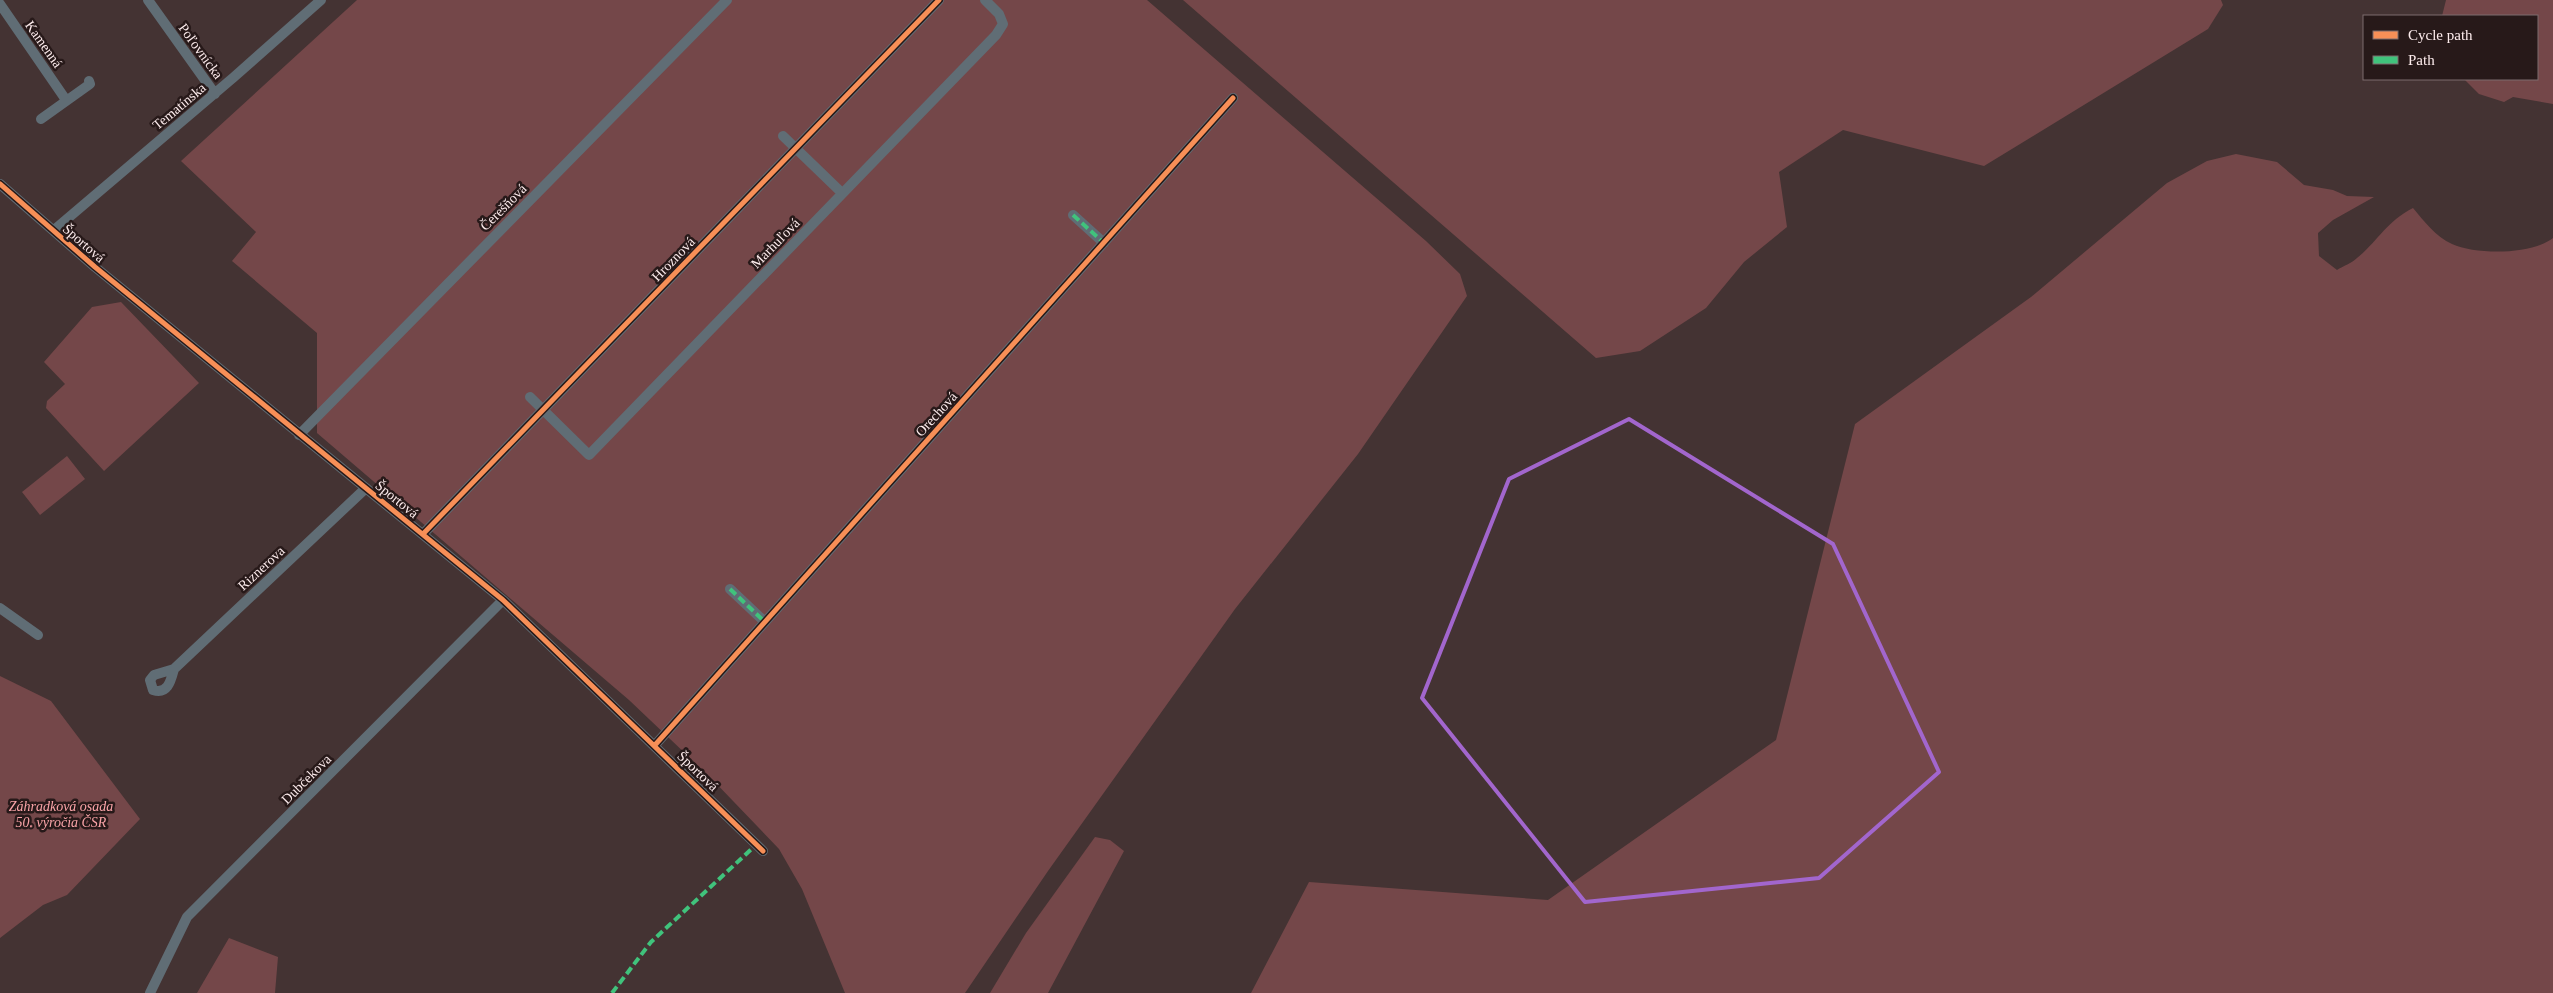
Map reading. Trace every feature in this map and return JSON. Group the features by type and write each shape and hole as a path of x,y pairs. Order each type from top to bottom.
{"street":[{"name":"Poľovnícka","path":"148,0 215,94"},
{"name":"Tematínska","path":"54,230 215,94 321,0"},
{"name":"Čerešňová","path":"299,434 727,0"},
{"name":"Hroznová","path":"423,534 939,0"},
{"name":"Marhuľová","path":"543,410 589,455 996,35 1003,24 999,14 985,0"},
{"name":"Kamenná","path":"0,4 66,100"},
{"path":"41,119 90,84 88,81"},
{"name":"Orechová","path":"655,745 1232,98"},
{"path":"783,136 842,193"},
{"name":"Športová","path":"0,184 34,216 54,230 95,267 503,600 763,851"},
{"path":"1073,215 1104,243"},
{"path":"530,397 543,410"},
{"name":"Riznerova","path":"174,668 366,488"},
{"path":"730,590 765,622"},
{"name":"Dubčekova","path":"150,993 187,917 503,600"},
{"path":"0,608 38,635"}],"highlighted area":[{"path":"1629,419 1833,544 1939,772 1819,878 1585,902 1422,698 1509,479"}],"green space":[{"path":"357,0 1147,0 1426,241 1460,274 1467,296 1358,454 1235,609 1048,871 965,993 845,993 802,889 779,849 709,776 629,700 317,433 317,333 232,261 256,232 181,161"},
{"path":"1183,0 2221,0 2223,5 2208,29 1984,166 1843,130 1779,172 1787,227 1744,262 1706,308 1640,351 1596,358"},
{"path":"2446,0 2553,0 2553,104 2513,97 2504,102 2479,94 2465,80 2538,80 2538,15 2442,15"},
{"path":"2236,154 2277,162 2304,185 2333,190 2347,196 2374,197 2333,220 2318,233 2319,256 2337,270 2355,260 2389,225 2413,208 2441,237 2462,248 2504,252 2532,248 2544,244 2553,238 2553,993 1251,993 1309,882 1548,900 1776,740 1855,424 2031,297 2167,183 2207,161"},
{"path":"121,302 199,383 104,471 46,408 47,401 65,384 44,362 92,307"},
{"path":"67,456 85,479 40,515 22,492"},
{"name":"Záhradková osada 50. výročia ČSR","path":"0,676 51,701 140,819 67,895 43,905 0,938"},
{"path":"1095,837 1110,840 1124,851 1048,993 990,993 1026,933"},
{"path":"229,938 278,957 275,993 197,993"}],"marked path":[{"path":"1073,215 1104,243"},
{"path":"730,589 765,622"},
{"path":"612,993 651,942 757,844"}],"cycle path":[{"path":"423,534 939,0"},
{"path":"655,745 1233,98"},
{"path":"0,184 95,267 503,600 763,851"}]}
